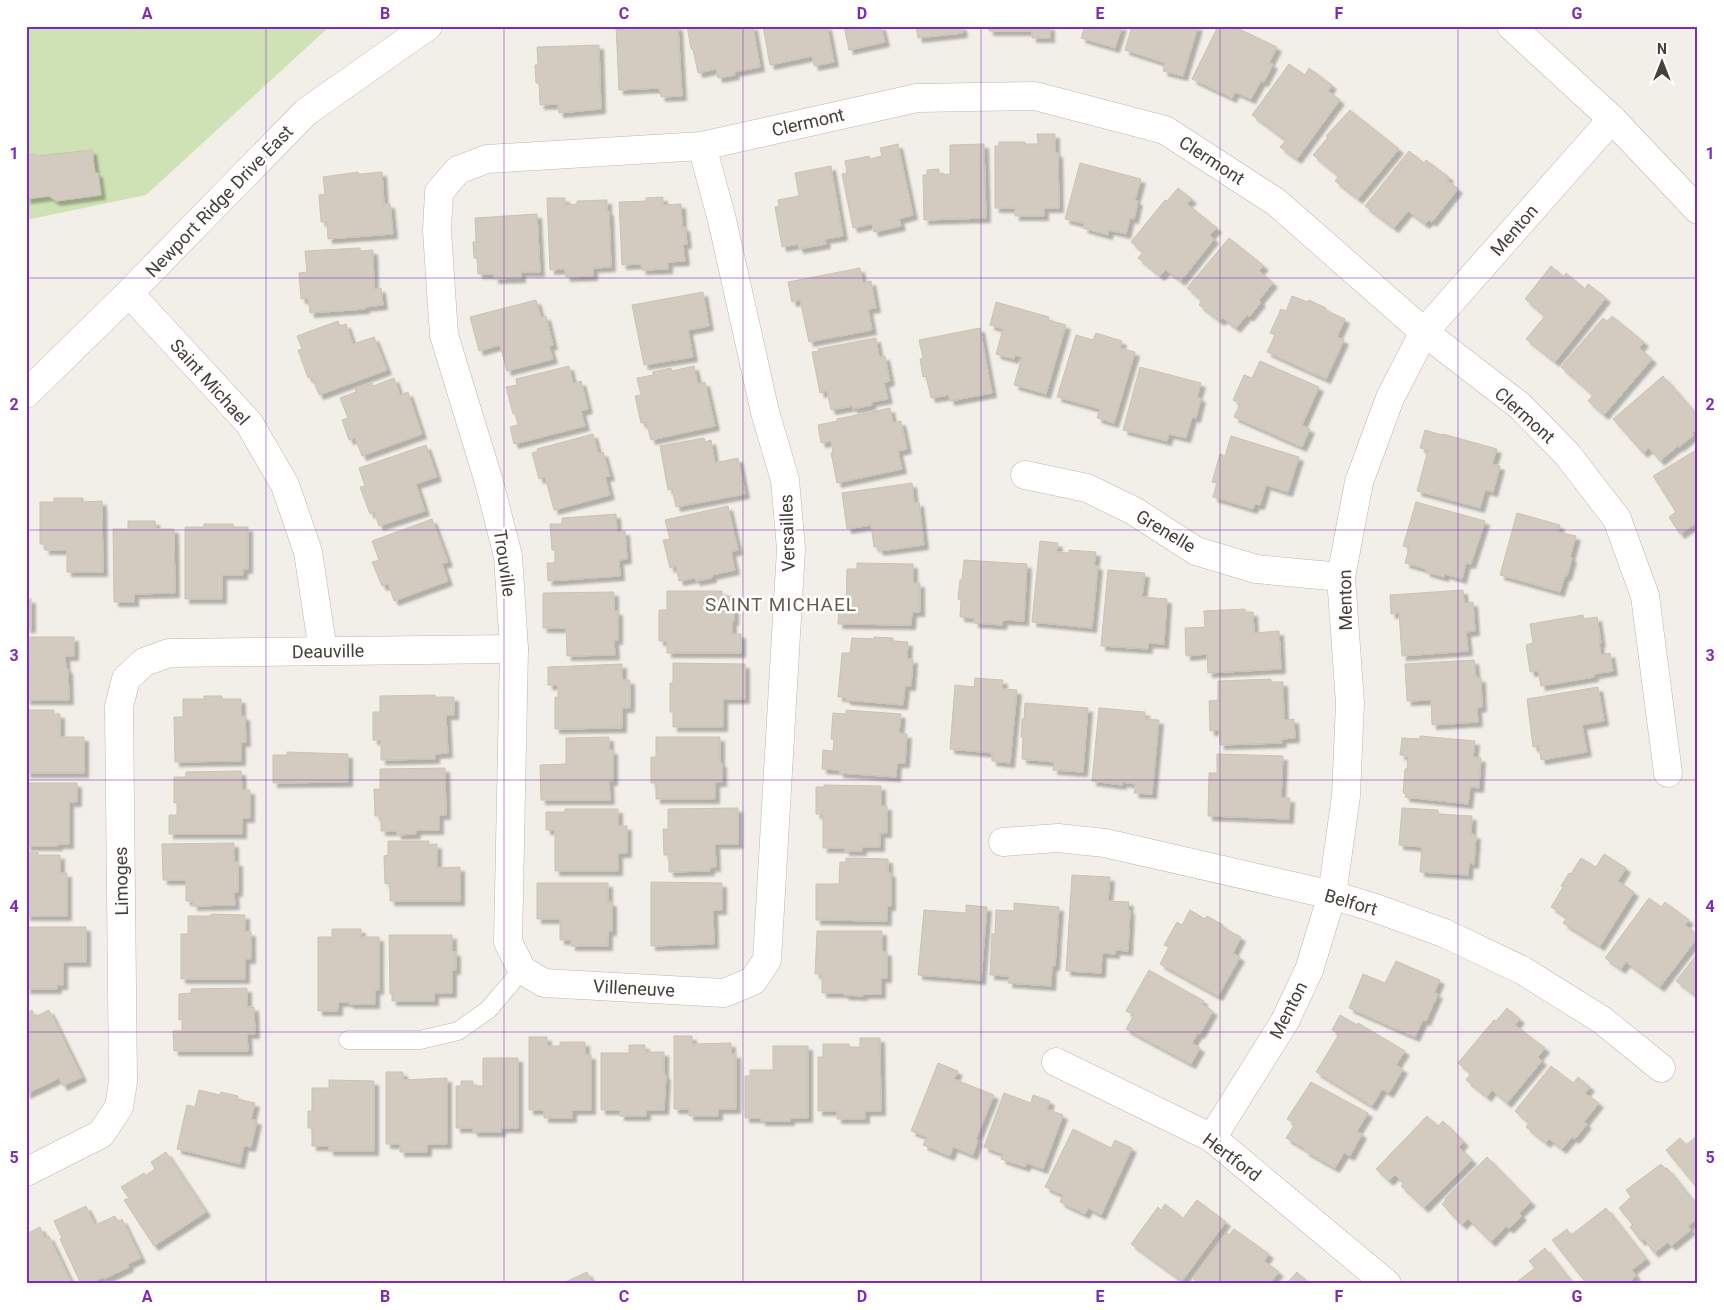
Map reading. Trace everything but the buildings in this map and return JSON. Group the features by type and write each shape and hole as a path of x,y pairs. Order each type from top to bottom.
{"street":[{"name":"Newport Ridge Drive East","path":"26,394 128,294 306,112 428,26"},
{"path":"1511,26 1612,119 1698,210"},
{"name":"Clermont","path":"439,192 458,170 487,159 702,146 916,98 1035,96 1165,130 1276,202 1424,332 1520,406 1567,454 1617,519 1646,596 1668,772"},
{"name":"Menton","path":"1212,1138 1285,1021 1309,970 1332,895 1346,796 1350,704 1341,577 1359,482 1390,398 1424,332 1612,119"},
{"name":"Versailles","path":"702,146 722,220 765,412 785,480 791,548 767,960"},
{"name":"Trouville","path":"439,192 437,231 444,334 489,482 508,556 514,649 508,942 522,970"},
{"name":"Saint Michael","path":"128,294 249,423 285,485 308,552 323,651"},
{"name":"Grenelle","path":"1025,475 1087,488 1134,511 1196,551 1256,568 1341,577"},
{"name":"Deauville","path":"144,662 169,653 514,649"},
{"name":"Limoges","path":"26,1172 101,1134 119,1107 123,1082 119,706 126,679 144,662"},
{"name":"Belfort","path":"1003,842 1058,838 1105,843 1332,895 1375,908 1444,933 1522,970 1602,1020 1661,1068"},
{"name":"Villeneuve","path":"522,970 544,983 724,993 753,981 767,960"},
{"name":"Hertford","path":"1056,1062 1212,1138 1387,1284"}],"lane":[{"path":"348,1040 420,1040 458,1031 488,1010 522,970"}],"green space":[{"path":"26,26 330,26 146,195 26,220"}],"district":[{"name":"SAINT MICHAEL","path":"781,604"}]}
